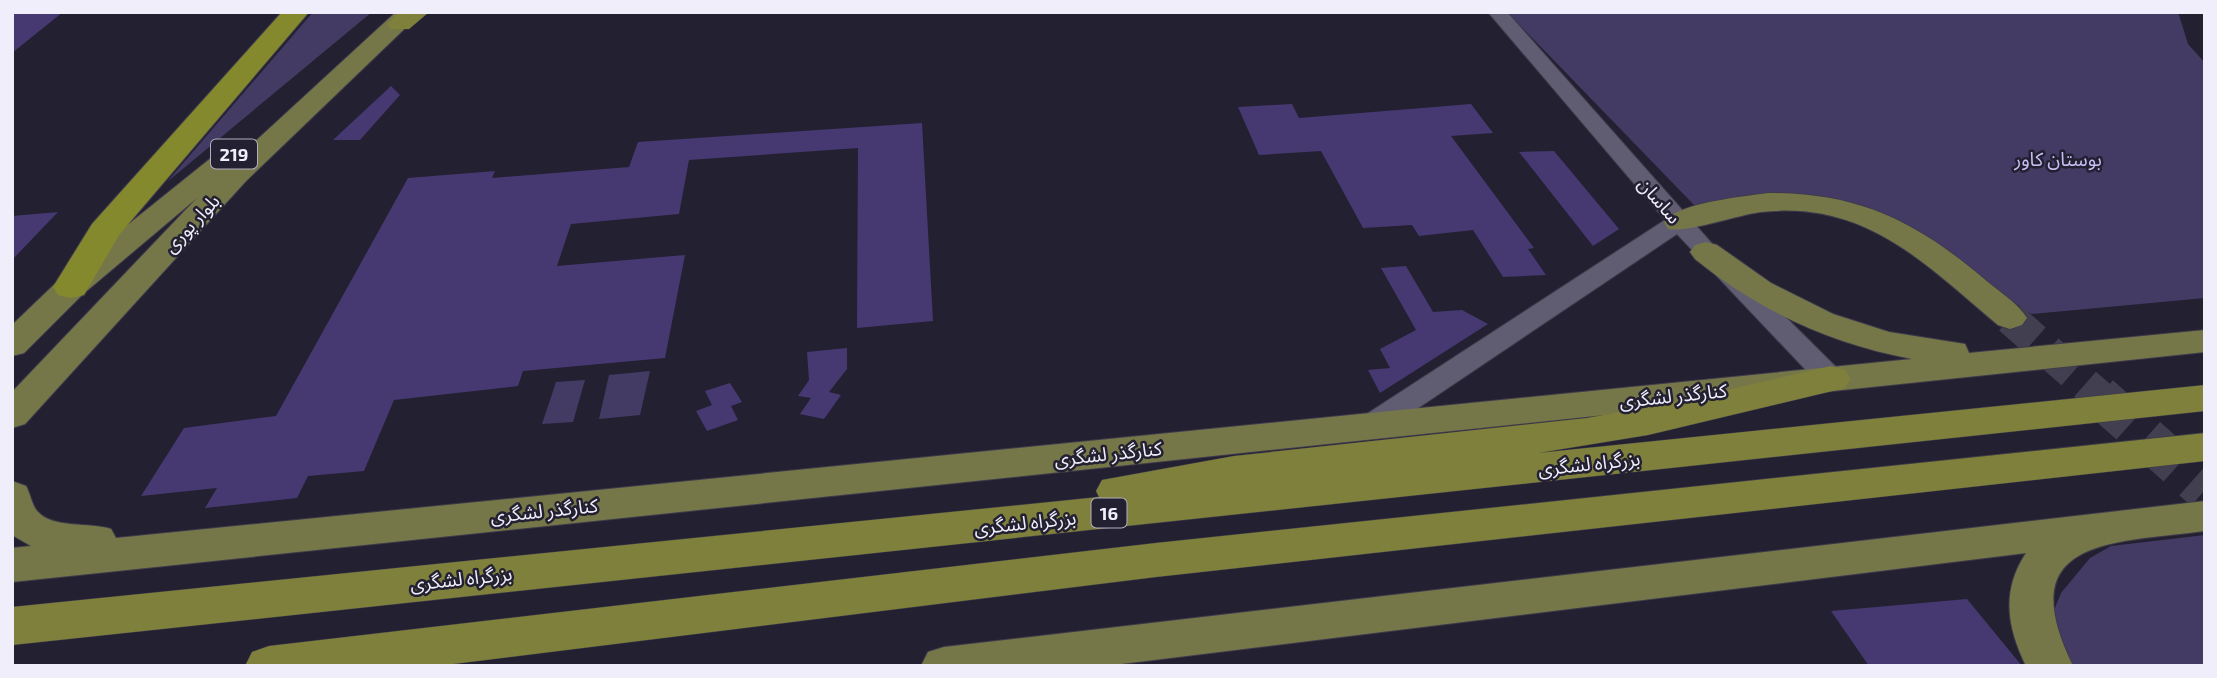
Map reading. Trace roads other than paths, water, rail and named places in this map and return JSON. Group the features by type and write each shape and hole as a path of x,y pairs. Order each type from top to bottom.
{"highway":[{"path":"71,287 104,230 296,12"},
{"path":"938,531 1159,482 1588,432 1831,379"},
{"name":"بزرگراه لشگری","path":"12,626 2205,398"},
{"path":"269,666 1170,559 2205,447"}],"main road":[{"name":"بلوار پوری","path":"12,345 71,287 404,15"},
{"name":"بلوار پوری","path":"12,415 236,176 404,15"},
{"path":"1679,222 1736,204 1763,200 1806,201 1854,212 1878,220 1916,241 2010,318"},
{"path":"1706,252 1727,270 1764,293 1842,329 1884,344 1949,352 2041,349 2063,355"},
{"name":"کنارگذر لشگری","path":"12,565 2205,341"},
{"path":"12,496 19,520 49,537 208,544"},
{"path":"944,666 2205,516"},
{"path":"2050,666 2036,638 2029,612 2030,589 2046,555 2094,530"}],"street":[{"name":"ساسان","path":"1497,12 1706,252 1831,379"},
{"path":"1370,426 1679,222"}],"tunnel":[{"path":"2010,318 2101,398"},
{"path":"2099,396 2205,490"}],"park label":[{"name":"بوستان کاور","path":"2058,158"}]}
